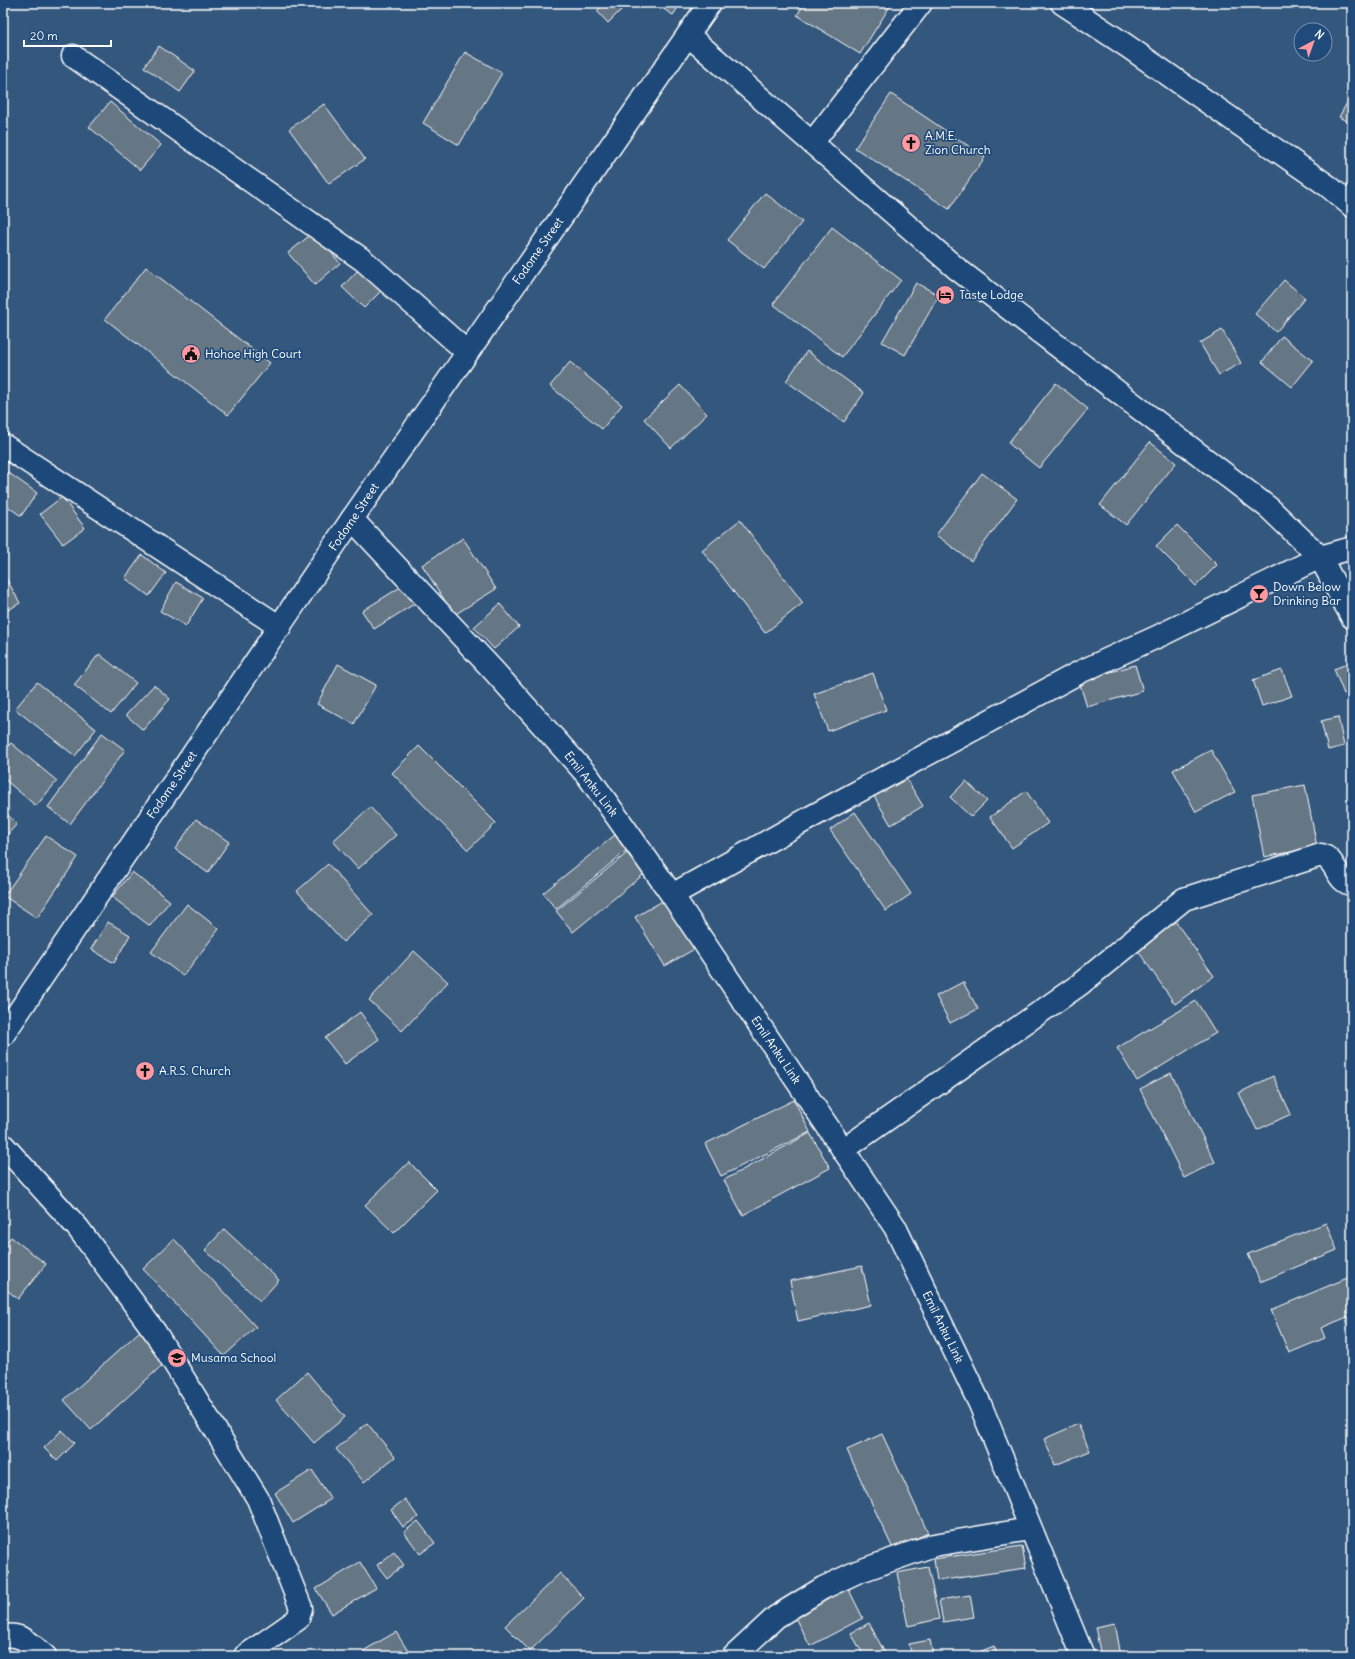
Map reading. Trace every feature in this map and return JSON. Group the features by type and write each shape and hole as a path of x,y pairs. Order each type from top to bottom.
{"street":[{"name":"Fodome Street","path":"3,1035 352,519 710,3"},
{"path":"812,143 921,3"},
{"path":"1062,3 1127,46 1328,186 1352,206"},
{"path":"688,35 956,268 1269,508 1320,557 1352,617"},
{"path":"73,56 364,260 467,352"},
{"path":"3,445 280,627"},
{"name":"Emil Anku Link","path":"352,519 488,665 588,776 672,895 895,1227 980,1404 1083,1656"},
{"path":"672,895 811,817 1080,672 1161,635 1320,557 1352,548"},
{"path":"843,1150 1079,985 1184,899 1321,855 1327,857 1342,880 1346,883 1352,884"},
{"path":"3,1145 78,1228 155,1332 258,1500 301,1608 298,1619 245,1656"},
{"path":"734,1656 776,1617 823,1588 857,1572 934,1545 1030,1529"},
{"path":"3,1636 14,1634 25,1639 45,1656"}],"building":[{"path":"605,3 628,3 608,23 597,11"},
{"path":"654,3 681,3 673,15"},
{"path":"805,3 892,3 860,54 797,15"},
{"path":"159,46 195,71 180,92 144,67"},
{"path":"465,52 502,73 459,145 423,123"},
{"path":"891,94 985,157 949,209 855,148"},
{"path":"1352,94 1352,124 1339,117"},
{"path":"110,102 161,145 140,170 89,127"},
{"path":"324,104 365,159 329,184 289,129"},
{"path":"765,193 802,222 764,269 727,240"},
{"path":"832,227 901,280 842,357 773,304"},
{"path":"314,232 340,263 315,285 288,253"},
{"path":"146,267 270,363 228,415 105,319"},
{"path":"359,269 381,291 364,308 342,287"},
{"path":"1284,280 1305,298 1276,332 1255,314"},
{"path":"916,283 939,295 905,355 882,342"},
{"path":"1222,330 1241,363 1219,375 1200,343"},
{"path":"1282,336 1313,361 1292,387 1262,362"},
{"path":"807,351 864,393 844,422 786,381"},
{"path":"570,362 622,405 602,429 550,386"},
{"path":"1056,383 1088,409 1039,468 1008,443"},
{"path":"680,385 707,414 671,448 644,419"},
{"path":"1150,442 1176,463 1126,525 1100,505"},
{"path":"6,471 37,493 21,516 3,503 3,475"},
{"path":"982,473 1017,499 971,561 936,535"},
{"path":"62,497 85,528 63,544 40,514"},
{"path":"740,520 803,603 765,633 702,550"},
{"path":"1177,525 1217,565 1196,586 1156,546"},
{"path":"463,538 496,589 454,615 422,565"},
{"path":"142,555 166,573 149,596 125,578"},
{"path":"3,573 20,603 3,613"},
{"path":"176,582 203,598 186,626 160,611"},
{"path":"407,583 419,601 374,629 362,611"},
{"path":"500,604 519,627 494,649 474,627"},
{"path":"99,654 136,683 111,714 74,685"},
{"path":"1352,662 1352,691 1344,694 1334,669"},
{"path":"338,664 376,685 354,724 317,704"},
{"path":"1135,665 1143,691 1087,707 1079,681"},
{"path":"1282,670 1292,696 1262,706 1253,680"},
{"path":"873,673 886,710 828,731 814,694"},
{"path":"37,682 96,729 75,756 15,709"},
{"path":"154,685 170,699 143,730 126,715"},
{"path":"1338,717 1344,746 1328,750 1321,721"},
{"path":"102,733 125,750 70,824 48,807"},
{"path":"11,743 57,781 36,806 3,778 3,752"},
{"path":"419,746 496,823 468,850 392,773"},
{"path":"1211,750 1235,792 1196,812 1173,770"},
{"path":"902,772 923,806 891,825 871,791"},
{"path":"966,781 987,801 971,817 950,797"},
{"path":"1305,785 1317,847 1264,857 1252,795"},
{"path":"1026,791 1048,823 1012,848 990,817"},
{"path":"370,807 396,835 358,869 333,841"},
{"path":"3,810 17,824 3,839"},
{"path":"855,812 911,894 886,911 830,830"},
{"path":"196,819 229,842 208,873 175,849"},
{"path":"615,835 627,850 556,909 543,893"},
{"path":"46,836 78,857 37,918 4,896"},
{"path":"627,853 644,874 573,932 556,911"},
{"path":"328,864 373,915 343,942 297,891"},
{"path":"132,872 170,901 150,926 112,897"},
{"path":"666,899 696,948 665,966 635,917"},
{"path":"187,904 219,929 183,976 151,952"},
{"path":"1175,921 1214,976 1175,1004 1136,948"},
{"path":"108,922 130,935 114,963 91,949"},
{"path":"414,951 448,982 402,1031 369,1000"},
{"path":"963,982 978,1009 950,1023 936,996"},
{"path":"1196,1001 1216,1033 1137,1081 1117,1048"},
{"path":"360,1012 379,1039 345,1064 325,1038"},
{"path":"1171,1073 1215,1162 1184,1178 1140,1089"},
{"path":"1273,1076 1291,1114 1257,1130 1239,1093"},
{"path":"794,1100 810,1132 721,1176 705,1144"},
{"path":"810,1133 830,1168 743,1215 724,1180"},
{"path":"409,1162 437,1190 394,1233 365,1205"},
{"path":"1326,1223 1337,1250 1260,1282 1248,1254"},
{"path":"224,1229 279,1280 260,1301 205,1250"},
{"path":"11,1237 46,1264 18,1299 3,1287 3,1247"},
{"path":"174,1239 256,1327 224,1356 143,1269"},
{"path":"862,1266 871,1305 798,1321 790,1281"},
{"path":"1352,1276 1352,1315 1321,1328 1325,1338 1289,1353 1271,1310"},
{"path":"140,1331 168,1360 91,1430 64,1400"},
{"path":"307,1372 345,1417 314,1443 276,1400"},
{"path":"367,1423 395,1457 364,1482 336,1449"},
{"path":"1078,1424 1090,1451 1055,1465 1044,1439"},
{"path":"62,1430 75,1443 57,1461 44,1448"},
{"path":"882,1434 928,1533 893,1549 847,1450"},
{"path":"312,1470 331,1499 293,1523 275,1493"},
{"path":"405,1499 418,1517 403,1527 391,1510"},
{"path":"418,1521 435,1543 420,1554 404,1532"},
{"path":"1022,1546 1026,1568 937,1581 934,1559"},
{"path":"394,1552 404,1565 387,1578 377,1565"},
{"path":"360,1562 376,1588 332,1614 316,1589"},
{"path":"3,1567 10,1573 3,1580"},
{"path":"928,1567 939,1619 908,1626 897,1573"},
{"path":"560,1573 584,1598 530,1651 505,1626"},
{"path":"847,1586 863,1618 810,1646 793,1614"},
{"path":"970,1595 974,1617 943,1622 939,1600"},
{"path":"869,1623 885,1653 879,1656 864,1656 851,1633"},
{"path":"1115,1623 1121,1656 1101,1656 1095,1627"},
{"path":"396,1632 411,1656 365,1656 363,1651"},
{"path":"930,1640 933,1656 912,1656 909,1644"},
{"path":"994,1646 998,1656 969,1656"}],"place":[{"name":"A.M.E. Zion Church","path":"911,143"},
{"name":"Taste Lodge","path":"945,295"},
{"name":"Hohoe High Court","path":"191,354"},
{"name":"Down Below Drinking Bar","path":"1259,594"},
{"name":"A.R.S. Church","path":"145,1071"},
{"name":"Musama School","path":"177,1358"}]}
